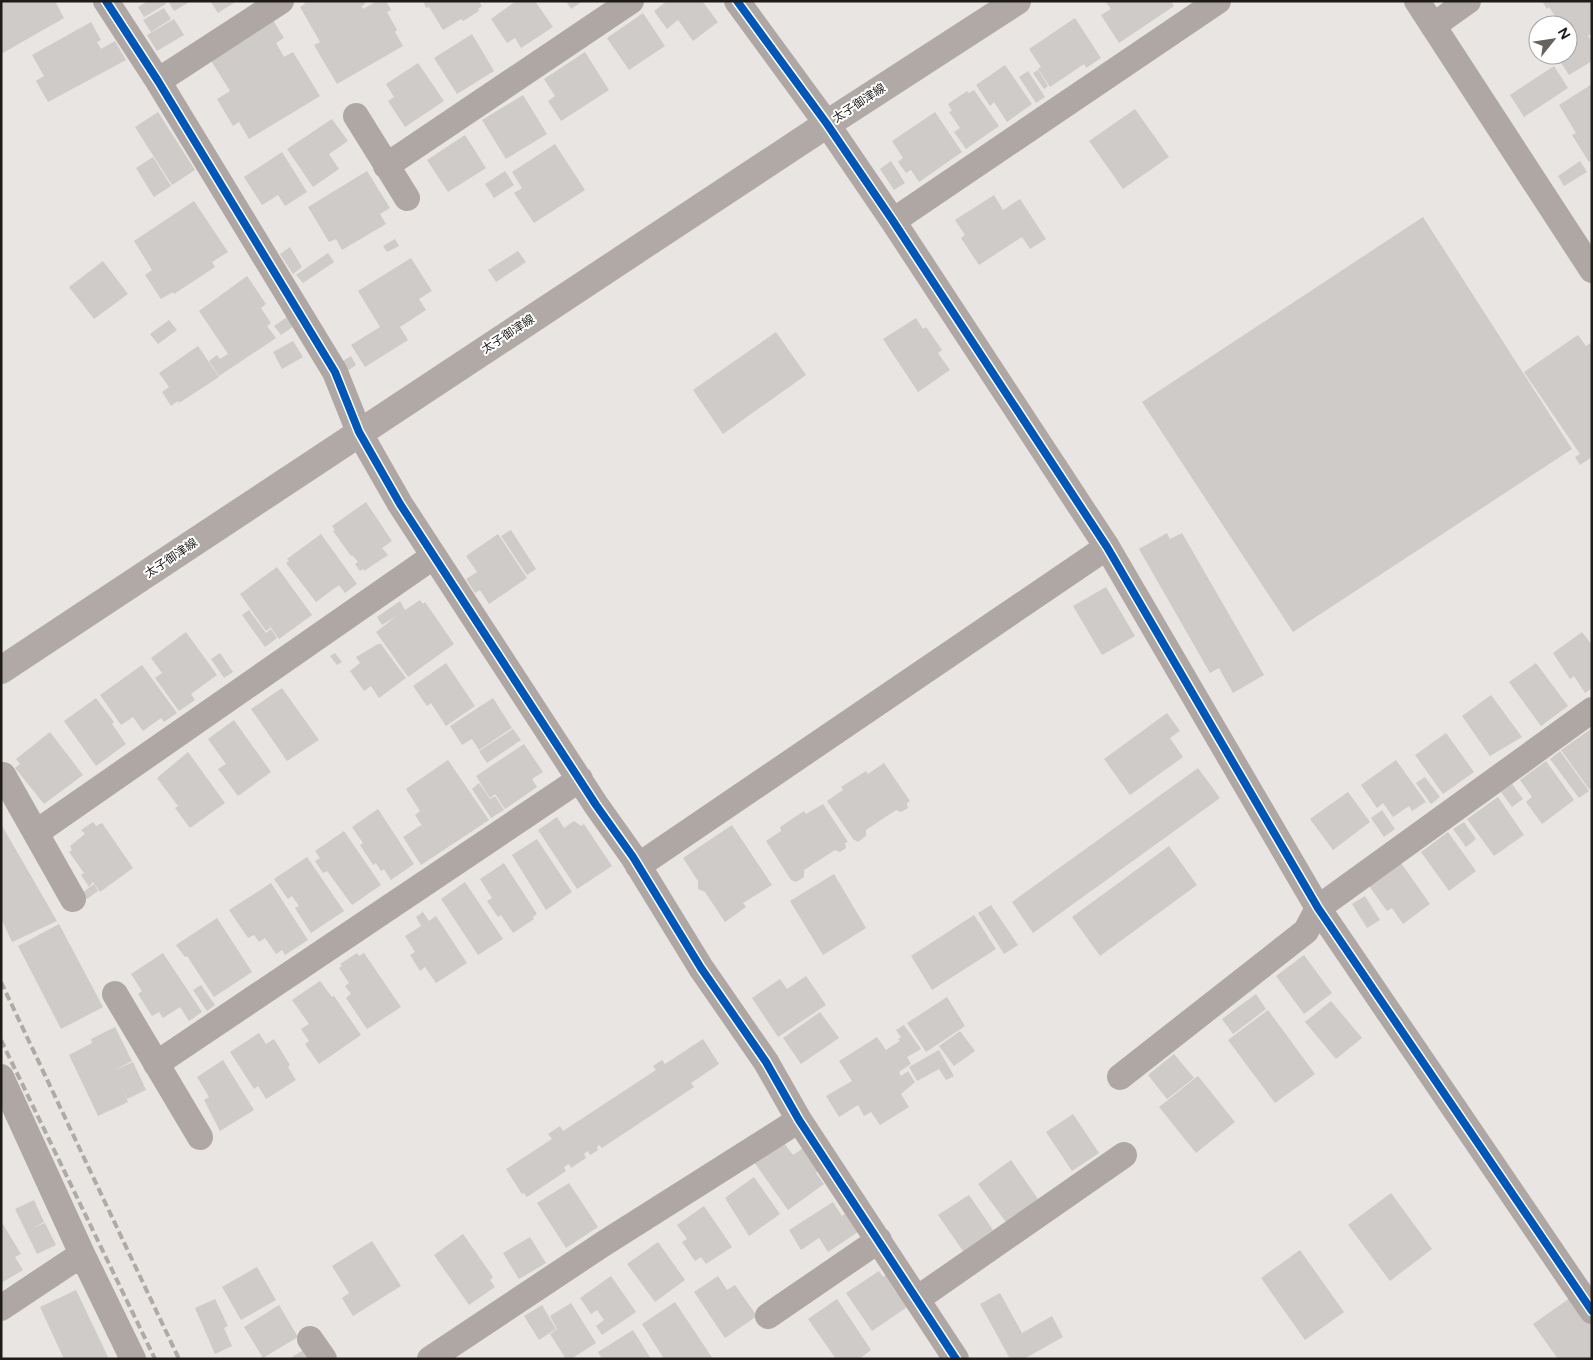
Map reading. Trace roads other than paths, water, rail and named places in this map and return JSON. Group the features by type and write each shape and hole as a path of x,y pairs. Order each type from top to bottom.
{"main road":[{"name":"太子御津線","path":"1,670 1011,3"}],"street":[{"path":"106,1 158,81 335,372 359,432 400,504 638,866 701,968 766,1062 799,1120 917,1300 949,1356"},
{"path":"158,81 281,1"},
{"path":"386,166 631,1"},
{"path":"737,1 827,124 894,221 1107,547 1318,908 1592,1311"},
{"path":"894,221 1218,1"},
{"path":"1418,1 1592,270"},
{"path":"1434,26 1468,1"},
{"path":"356,116 407,198"},
{"path":"638,866 1107,547"},
{"path":"37,832 434,556"},
{"path":"1120,1077 1306,931 1318,908 1592,710"},
{"path":"3,775 37,832 73,899"},
{"path":"156,1064 580,779"},
{"path":"115,994 200,1138"},
{"path":"1,1077 82,1254 133,1359"},
{"path":"430,1359 603,1244 799,1120"},
{"path":"917,1300 1124,1155"},
{"path":"768,1316 878,1240"},
{"path":"1,1308 82,1254"}],"railway":[{"path":"1,982 179,1359"},
{"path":"1,1040 155,1359"}]}
